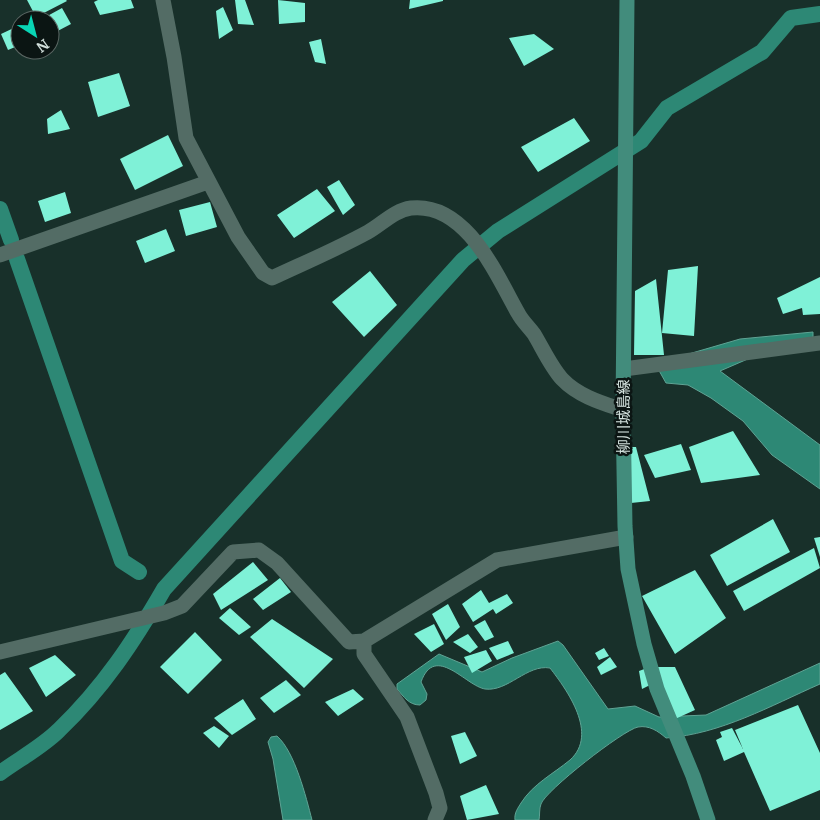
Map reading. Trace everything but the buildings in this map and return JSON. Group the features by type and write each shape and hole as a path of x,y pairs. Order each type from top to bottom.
{"main road":[{"name":"柳川城島線","path":"627,0 623,410 628,570 644,644 657,689 693,776 708,820"}],"street":[{"path":"163,0 186,138 208,182 262,273 272,278 370,231 388,217 408,208 430,208 440,212 473,239 484,251 519,316 562,379 574,389 597,402 623,410"},
{"path":"0,255 208,182"},
{"path":"624,369 820,343"},
{"path":"0,652 128,620 164,613 182,606 233,552 260,550 277,563 349,642 364,641 497,560 626,537"},
{"path":"364,641 364,654 407,717 436,793 440,808 435,820"}],"shaded area":[{"path":"813,332 813,338 750,358 720,371 820,445 820,489 772,455 743,421 711,398 688,385 666,383 657,367 692,353 740,339"},
{"path":"558,641 563,645 608,709 635,706 659,717 706,715 820,663 820,684 745,718 706,731 666,738 650,728 638,727 617,738 556,787 541,804 539,820 515,820 516,811 526,796 537,785 570,760 578,749 582,738 577,712 550,668 533,670 510,683 493,689 485,689 451,670 442,666 434,666 427,671 421,682 427,694 426,700 420,705 413,704 407,700 397,689 397,684 439,654 482,672 512,658"},
{"path":"277,736 294,764 312,820 283,820 273,759 268,742 271,737"}],"waterway":[{"path":"0,773 45,742 90,698 117,663 164,589 463,260 498,231 641,141 667,108 762,52 791,18 820,14"},
{"path":"0,209 11,240"},
{"path":"17,259 122,561 139,572"}]}
